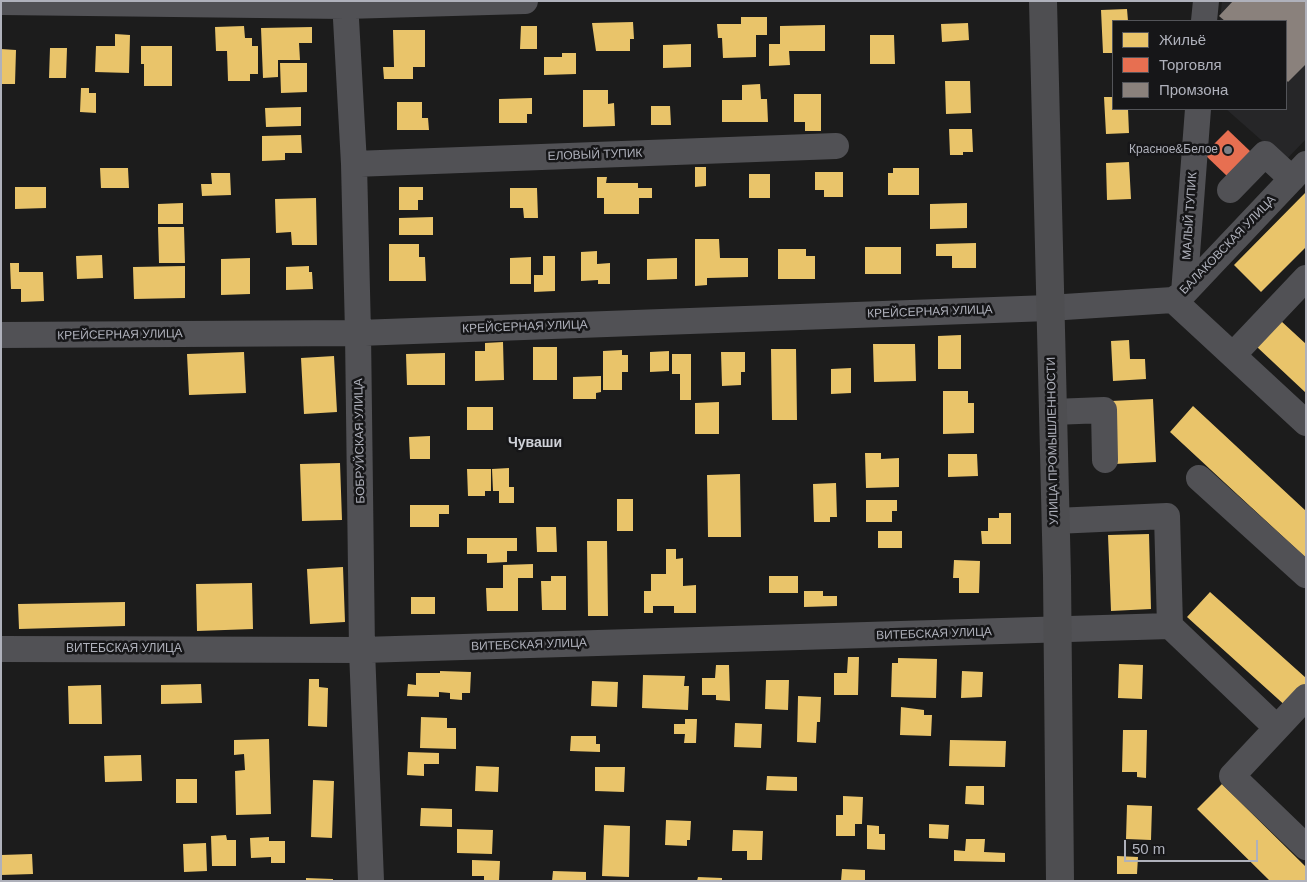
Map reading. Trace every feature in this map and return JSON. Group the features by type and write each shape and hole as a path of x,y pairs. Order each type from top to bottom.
{"main road":[{"name":"УЛИЦА ПРОМЫШЛЕННОСТИ","path":"1043,1 1053,412 1060,881"}],"street":[{"path":"1,2 345,3 525,1"},
{"path":"1204,20 1206,1"},
{"name":"БОБРУЙСКАЯ УЛИЦА","path":"345,3 354,164 362,650 372,881"},
{"name":"МАЛЫЙ ТУПИК","path":"1179,296 1198,110"},
{"name":"ЕЛОВЫЙ ТУПИК","path":"354,164 836,146"},
{"path":"1230,190 1264,148 1299,171"},
{"name":"БАЛАКОВСКАЯ УЛИЦА","path":"1049,308 1179,296 1299,171"},
{"path":"1233,355 1306,278"},
{"path":"1179,296 1233,355 1306,422"},
{"name":"КРЕЙСЕРНАЯ УЛИЦА","path":"1,335 358,333 1049,308"},
{"path":"1053,412 1104,410 1105,460"},
{"path":"1199,478 1306,575"},
{"path":"1055,521 1167,516 1170,626 1277,728"},
{"name":"ВИТЕБСКАЯ УЛИЦА","path":"1,649 362,650 1057,631 1170,626"},
{"path":"1306,697 1232,776 1306,847"}],"shaded area":[{"path":"1222,1 1306,1 1306,139 1285,161 1227,110 1287,110 1287,20 1220,20"}],"building: Жильё":[{"path":"1127,9 1128,20 1112,20 1112,53 1103,53 1101,10"},
{"path":"741,17 767,17 767,35 756,35 756,57 723,58 722,38 718,38 717,24 741,24"},
{"path":"633,22 634,39 630,39 630,51 596,51 592,23"},
{"path":"968,23 969,40 942,42 941,24"},
{"path":"825,25 825,51 789,51 790,65 769,66 769,44 780,44 780,26"},
{"path":"244,26 245,38 252,38 252,46 258,46 258,74 250,74 250,81 228,81 227,51 216,51 215,27"},
{"path":"521,26 537,26 537,49 520,49"},
{"path":"312,27 312,43 299,43 300,60 278,60 278,77 263,78 261,28"},
{"path":"393,30 425,30 425,67 413,67 413,79 384,79 383,67 394,67"},
{"path":"115,34 130,35 129,73 95,72 96,46 115,46"},
{"path":"870,35 894,35 895,64 870,64"},
{"path":"691,44 691,67 663,68 663,45"},
{"path":"141,46 172,46 172,86 144,86 144,64 141,64"},
{"path":"50,48 67,48 66,78 49,78"},
{"path":"1,49 16,50 15,84 1,84"},
{"path":"562,53 576,53 576,74 544,75 544,57 562,57"},
{"path":"280,63 307,63 307,92 281,93"},
{"path":"945,81 970,81 971,113 946,114"},
{"path":"760,84 761,99 767,99 768,122 722,122 722,100 742,100 742,85"},
{"path":"81,88 89,88 89,93 96,93 96,113 80,112"},
{"path":"583,90 608,90 608,104 614,103 615,126 583,127"},
{"path":"794,94 821,94 821,131 805,131 805,122 794,122"},
{"path":"1104,97 1112,97 1112,110 1128,110 1129,133 1106,134"},
{"path":"532,98 532,114 527,114 527,123 499,123 499,99"},
{"path":"397,102 422,102 422,118 428,118 429,130 397,130"},
{"path":"651,106 670,106 671,125 651,125"},
{"path":"301,107 301,126 266,127 265,108"},
{"path":"949,129 972,129 973,152 963,152 963,155 950,155"},
{"path":"301,135 302,153 285,153 285,160 262,161 262,136"},
{"path":"1129,162 1131,199 1107,200 1106,163"},
{"path":"695,167 706,167 706,186 695,187"},
{"path":"100,168 128,168 129,188 101,188"},
{"path":"893,168 919,168 919,195 888,195 888,173 893,173"},
{"path":"815,172 843,172 843,197 824,197 824,190 815,190"},
{"path":"211,173 230,173 231,195 202,196 201,184 212,184"},
{"path":"749,174 770,174 770,198 749,198"},
{"path":"597,177 607,177 606,183 638,183 638,188 652,188 652,198 639,198 639,214 604,214 604,198 597,198"},
{"path":"15,187 46,187 46,208 15,209"},
{"path":"399,187 423,187 423,200 418,200 418,210 399,210"},
{"path":"510,188 537,188 538,218 524,218 523,208 510,208"},
{"path":"1306,192 1306,247 1261,292 1234,265"},
{"path":"316,198 317,245 292,245 291,232 276,233 275,199"},
{"path":"183,203 183,224 158,224 158,204"},
{"path":"967,203 967,228 930,229 930,204"},
{"path":"433,217 433,235 399,235 399,218"},
{"path":"158,227 184,227 185,263 159,263"},
{"path":"695,239 719,239 720,258 748,258 748,277 707,278 707,285 695,286"},
{"path":"976,243 976,268 952,268 952,256 936,256 936,244"},
{"path":"389,244 419,244 419,257 425,257 426,281 389,281"},
{"path":"865,247 901,247 901,274 865,274"},
{"path":"778,249 806,249 806,256 815,256 815,279 778,279"},
{"path":"597,251 597,264 610,263 610,284 598,284 598,280 581,281 581,252"},
{"path":"102,255 103,278 77,279 76,256"},
{"path":"543,256 555,256 555,291 534,292 534,275 543,275"},
{"path":"531,257 531,284 510,284 510,258"},
{"path":"250,258 250,294 221,295 221,259"},
{"path":"677,258 677,279 647,280 647,259"},
{"path":"10,263 19,263 19,272 43,272 44,301 21,302 21,289 11,289"},
{"path":"185,266 185,298 134,299 133,267"},
{"path":"309,266 309,272 312,272 313,289 286,290 286,267"},
{"path":"1281,321 1306,344 1306,393 1257,347"},
{"path":"961,335 961,369 938,369 938,336"},
{"path":"1129,340 1130,359 1145,359 1146,379 1113,381 1111,341"},
{"path":"503,342 504,380 475,381 475,351 485,351 485,343"},
{"path":"873,344 915,344 916,381 874,382"},
{"path":"533,347 557,347 557,380 533,380"},
{"path":"771,349 796,349 797,420 772,420"},
{"path":"622,350 622,355 628,355 628,372 622,372 622,390 603,390 603,351"},
{"path":"669,351 669,371 650,372 650,352"},
{"path":"244,352 246,393 189,395 187,354"},
{"path":"721,352 745,352 745,372 741,372 741,385 722,386"},
{"path":"445,353 445,385 407,385 406,354"},
{"path":"672,354 691,354 691,400 680,400 680,374 672,374"},
{"path":"334,356 337,412 304,414 301,358"},
{"path":"851,368 851,393 831,394 831,369"},
{"path":"601,376 601,392 596,393 596,399 573,399 573,377"},
{"path":"943,391 968,391 968,403 974,403 974,433 943,434"},
{"path":"1153,399 1156,462 1114,464 1111,401"},
{"path":"719,402 719,434 695,434 695,403"},
{"path":"1193,406 1306,511 1306,558 1170,432"},
{"path":"467,407 493,407 493,430 467,430"},
{"path":"430,436 430,459 410,459 409,437"},
{"path":"865,453 881,453 881,459 899,458 899,487 866,488"},
{"path":"948,454 977,454 978,476 948,477"},
{"path":"340,463 342,520 302,521 300,464"},
{"path":"509,468 509,487 514,487 514,503 499,503 499,491 493,491 492,469"},
{"path":"467,469 491,469 491,491 485,491 485,496 468,496"},
{"path":"740,474 741,537 708,537 707,475"},
{"path":"836,483 837,517 830,517 830,522 814,522 813,484"},
{"path":"617,499 633,499 633,531 617,531"},
{"path":"866,500 897,500 897,511 892,511 892,522 866,522"},
{"path":"410,505 449,505 449,514 439,514 439,527 410,527"},
{"path":"999,513 1011,513 1011,544 982,544 981,531 988,531 988,518 999,518"},
{"path":"536,527 556,527 557,552 537,552"},
{"path":"878,531 902,531 902,548 878,548"},
{"path":"1149,534 1151,609 1111,611 1108,535"},
{"path":"467,538 517,538 517,551 507,551 507,562 487,563 487,554 467,554"},
{"path":"587,541 607,541 608,616 588,616"},
{"path":"666,549 676,549 676,559 683,558 683,586 696,585 696,613 674,613 674,606 653,606 653,613 644,613 644,591 651,591 651,574 666,574"},
{"path":"954,560 980,561 979,593 959,593 959,578 953,578"},
{"path":"533,564 533,578 518,578 518,611 487,611 486,588 503,588 503,565"},
{"path":"343,567 345,622 310,624 307,569"},
{"path":"551,576 566,576 566,610 542,610 541,581 551,581"},
{"path":"769,576 798,576 798,593 769,593"},
{"path":"252,583 253,629 197,631 196,584"},
{"path":"804,591 823,591 823,596 837,596 837,606 804,607"},
{"path":"1210,592 1306,678 1306,689 1288,708 1187,617"},
{"path":"411,597 435,597 435,614 411,614"},
{"path":"125,602 125,626 19,629 18,604"},
{"path":"848,657 859,657 858,695 834,695 834,673 847,673"},
{"path":"898,658 937,659 936,698 891,697 892,663 898,663"},
{"path":"1119,664 1143,665 1142,699 1118,698"},
{"path":"716,665 729,665 730,701 716,700 716,695 702,695 702,678 715,678"},
{"path":"440,671 471,672 470,693 462,693 462,700 450,699 450,693 439,692 439,697 407,696 408,684 416,685 416,673 440,673"},
{"path":"962,671 983,672 982,697 961,698"},
{"path":"643,675 685,676 684,686 689,686 688,710 642,708"},
{"path":"309,679 319,679 319,687 328,688 327,727 308,726"},
{"path":"766,680 789,680 788,710 765,709"},
{"path":"592,681 618,682 617,707 591,706"},
{"path":"201,684 202,703 161,704 161,685"},
{"path":"101,685 102,724 69,724 68,686"},
{"path":"798,696 821,697 820,722 817,722 816,743 797,742"},
{"path":"901,707 924,710 924,715 932,715 931,736 900,735"},
{"path":"421,717 447,718 447,728 456,728 456,749 420,748"},
{"path":"685,719 697,719 696,743 684,743 685,734 674,734 674,724 685,724"},
{"path":"735,723 762,724 761,748 734,747"},
{"path":"1123,730 1147,730 1146,778 1137,777 1137,772 1122,772"},
{"path":"571,736 596,736 596,744 600,744 600,752 570,751"},
{"path":"269,739 271,814 236,815 235,771 245,770 244,754 234,755 234,740"},
{"path":"950,740 1006,741 1005,767 949,766"},
{"path":"408,752 439,753 439,764 424,764 424,776 407,775"},
{"path":"141,755 142,781 105,782 104,756"},
{"path":"476,766 499,767 498,792 475,791"},
{"path":"595,767 625,767 624,792 595,791"},
{"path":"767,776 797,777 797,791 766,790"},
{"path":"176,779 197,779 197,803 176,803"},
{"path":"313,780 334,781 332,838 311,837"},
{"path":"1222,784 1306,867 1306,881 1270,881 1197,809"},
{"path":"966,786 984,786 984,805 965,804"},
{"path":"843,796 863,797 862,824 855,824 855,836 836,836 836,815 843,815"},
{"path":"1127,805 1152,806 1151,840 1126,839"},
{"path":"421,808 452,809 452,827 420,826"},
{"path":"666,820 691,821 690,840 687,840 687,846 665,845"},
{"path":"929,824 949,825 948,839 929,838"},
{"path":"604,825 630,826 629,877 602,876"},
{"path":"867,825 879,826 879,834 885,834 885,850 867,849"},
{"path":"457,829 493,830 492,854 457,853"},
{"path":"733,830 763,831 762,860 747,860 747,851 732,851"},
{"path":"226,835 227,840 236,840 236,866 212,866 211,836"},
{"path":"269,837 269,841 285,841 285,863 271,863 271,857 251,858 250,838"},
{"path":"966,839 985,839 984,852 1005,853 1005,862 954,861 954,850 965,851"},
{"path":"206,843 207,871 184,872 183,844"},
{"path":"32,854 33,874 1,875 1,855"},
{"path":"1117,856 1138,857 1137,874 1117,874"},
{"path":"472,860 500,861 499,881 484,881 484,876 472,876"},
{"path":"842,869 865,870 865,881 841,881"},
{"path":"553,871 586,872 586,881 552,881"},
{"path":"698,877 722,878 722,881 697,881"},
{"path":"306,878 333,879 333,881 306,881"}],"building: Торговля":[{"path":"1228,130 1251,152 1228,177 1204,154"}],"building: Промзона":[{"path":"1233,1 1306,1 1306,64 1287,81 1287,20 1224,20 1219,16"}],"place":[{"name":"Красное&Белое","path":"1228,150"}],"district":[{"name":"Чуваши","path":"535,443"}]}
